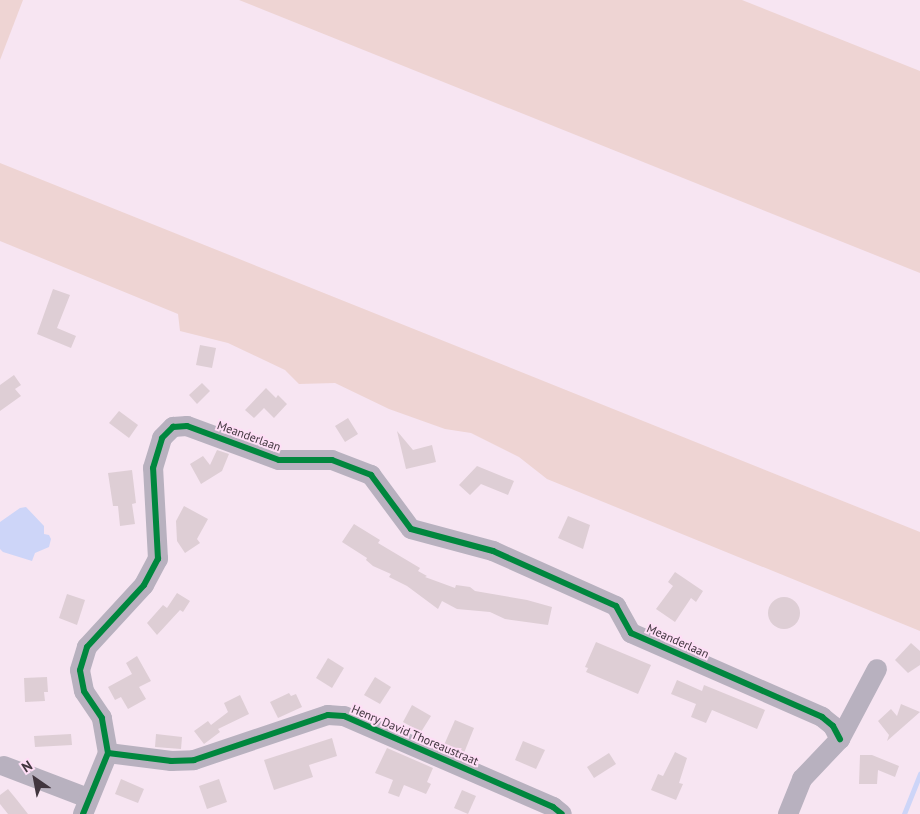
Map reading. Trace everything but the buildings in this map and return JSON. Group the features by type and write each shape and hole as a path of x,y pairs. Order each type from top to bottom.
{"street":[{"name":"Meanderlaan","path":"108,753 102,718 84,691 80,670 88,647 144,585 158,559 153,468 162,438 173,427 187,426 279,460 332,460 371,475 412,529 492,551 616,606 631,633 822,717 833,726 840,739"},
{"path":"788,814 802,778 840,739 877,669"},
{"name":"Henry David Thoreaustraat","path":"108,753 170,761 194,760 328,715 344,716 554,807 562,814"},
{"path":"4,766 86,806 108,753"}],"shaded area":[{"path":"0,0 23,0 0,60"},
{"path":"239,0 742,0 920,71 920,273"},
{"path":"0,163 920,532 920,631 547,479 519,457 471,433 445,429 389,409 335,383 299,384 285,370 228,343 180,331 178,314 0,241"}],"water":[{"path":"26,507 44,526 44,534 49,535 51,539 49,547 35,553 32,561 3,552 0,549 0,522 20,508"}],"waterway":[{"path":"904,814 920,774"}],"cycle path":[{"path":"83,814 108,753 102,718 84,691 80,670 87,647 144,585 158,559 153,468 162,438 173,427 187,426 279,460 332,460 371,475 411,529 493,551 616,606 631,633 822,717 833,726 840,739"},
{"path":"108,753 171,761 194,760 328,715 344,716 553,807 562,814"}]}
